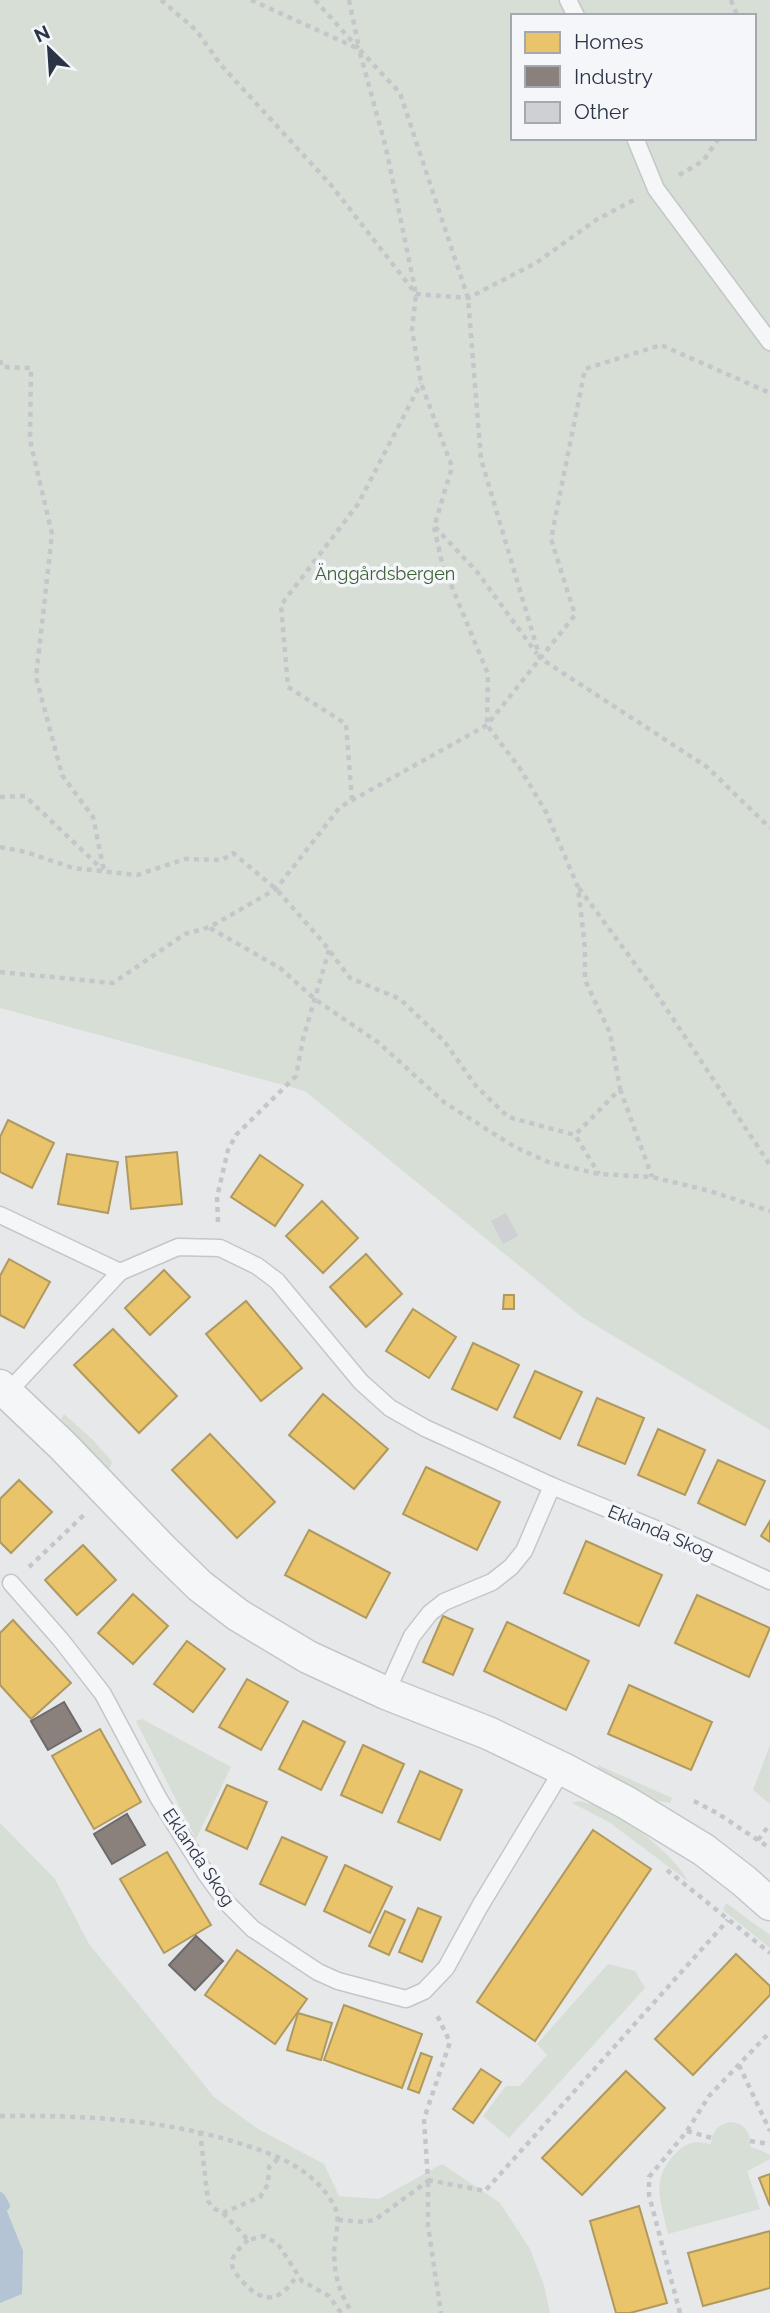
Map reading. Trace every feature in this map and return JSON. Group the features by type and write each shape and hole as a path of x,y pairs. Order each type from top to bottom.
{"street":[{"name":"Eklanda Skog","path":"4,1389 64,1446 200,1586 238,1615 308,1657 386,1693 488,1734 627,1803 705,1850 770,1904"}],"lane":[{"path":"636,140 656,189 770,342"},
{"path":"0,1215 120,1272"},
{"name":"Eklanda Skog","path":"4,1389 120,1272 177,1247 220,1248 257,1266 277,1281 361,1382 390,1408 425,1428 552,1486 668,1534 770,1581"},
{"path":"386,1693 412,1636 430,1614 443,1602 492,1582 511,1567 524,1551 552,1486"},
{"name":"Eklanda Skog","path":"11,1583 61,1640 103,1694 159,1800 206,1874 227,1903 253,1929 318,1972 338,1981 406,2000 424,1991"},
{"path":"424,1991 446,1968 480,1906 563,1769"}],"path":[{"path":"161,0 197,30 221,65 331,185 416,294 468,298 536,263 596,220 703,161 718,140"},
{"path":"251,0 359,49"},
{"path":"314,0 400,93 468,298 481,459 540,658"},
{"path":"349,0 359,49 386,148 416,294 412,330 421,383 452,467 434,527 442,562 488,674 487,725 521,770 546,812 578,887 652,987 770,1166"},
{"path":"0,972 113,983 186,934 210,927 276,889 340,807 487,725 575,615 551,539 585,369 661,345 770,393"},
{"path":"0,360 2,367 31,368 30,440 52,534 36,677 62,775 93,817 104,871"},
{"path":"352,800 346,724 288,687 281,605 358,504 421,383"},
{"path":"434,527 478,573 540,658 707,767 770,828"},
{"path":"0,797 25,796 104,871"},
{"path":"0,847 26,852 73,868 137,875 185,859 222,860 233,853 276,889 350,978 400,999 444,1041 476,1086 508,1117 575,1135 599,1174"},
{"path":"578,887 585,948 585,980 610,1033 620,1089 652,1177"},
{"path":"210,927 280,968 316,1000 379,1043 445,1103 515,1147 548,1162 599,1174 652,1177 710,1191 770,1211"},
{"path":"220,1248 217,1197 228,1150 236,1135 296,1076 303,1039 329,950"},
{"path":"575,1135 620,1089"},
{"path":"11,1583 87,1513"},
{"path":"687,1798 717,1813 770,1848"},
{"path":"758,1840 770,1824"},
{"path":"338,2220 366,2222 376,2219 428,2180 485,2191 728,1919"},
{"path":"424,1991 450,2042 424,2119 428,2226 441,2313"},
{"path":"680,2313 649,2195 649,2177 687,2132 709,2096 770,2032"},
{"path":"739,2065 770,2131"},
{"path":"0,2116 109,2118 200,2131 297,2165 333,2204 338,2220 334,2251 338,2289 352,2313"},
{"path":"200,2131 208,2201 248,2240"},
{"path":"687,2132 712,2138"},
{"path":"750,2141 770,2144"},
{"path":"223,2213 260,2197 268,2184 269,2167 279,2158"},
{"path":"297,2275 285,2293 270,2298 254,2293 233,2269 232,2262 239,2248 248,2240 257,2236 270,2238 278,2244 302,2281 329,2295 341,2313"}],"green space":[{"name":"Änggårdsbergen","path":"0,0 770,0 770,1430 582,1317 305,1091 0,1008"},
{"path":"64,1414 93,1440 112,1462 110,1468 104,1468 61,1419"},
{"path":"142,1719 231,1767 196,1839 136,1721"},
{"path":"770,1745 770,1804 753,1790"},
{"path":"598,1765 672,1798 670,1803 655,1800 599,1774"},
{"path":"578,1801 608,1811 640,1831 669,1857 689,1882 609,1822 572,1803"},
{"path":"0,1823 55,1879 89,1944 214,2097 258,2129 324,2164 339,2196 379,2199 442,2164 500,2203 530,2249 544,2285 550,2313 0,2313"},
{"path":"726,1903 770,1935 770,1948 723,1910"},
{"path":"608,1964 635,1971 645,1988 509,2138 483,2116 506,2086 520,2086 547,2055 537,2044"},
{"path":"730,2122 740,2124 746,2130 750,2147 770,2155 770,2159 747,2171 760,2209 668,2234 659,2191 668,2162 685,2146 702,2142 711,2144 716,2130"}],"water":[{"path":"5,2206 23,2251 22,2294 0,2303 0,2207"}],"building: Homes":[{"path":"8,1120 54,1143 32,1188 0,1172 0,1137"},
{"path":"177,1152 182,1204 131,1209 126,1157"},
{"path":"67,1154 118,1162 108,1213 58,1204"},
{"path":"260,1155 303,1185 275,1226 231,1197"},
{"path":"322,1201 358,1238 323,1273 286,1236"},
{"path":"366,1254 402,1294 366,1327 330,1287"},
{"path":"9,1259 50,1282 24,1328 0,1315 0,1276"},
{"path":"164,1270 190,1297 150,1335 125,1308"},
{"path":"504,1295 514,1295 514,1309 503,1309"},
{"path":"246,1301 302,1368 261,1401 206,1334"},
{"path":"413,1309 456,1337 429,1378 386,1351"},
{"path":"113,1329 177,1396 139,1433 74,1365"},
{"path":"473,1343 519,1365 497,1410 452,1389"},
{"path":"535,1371 582,1392 560,1439 514,1417"},
{"path":"323,1394 388,1449 354,1489 289,1435"},
{"path":"597,1398 644,1418 625,1464 578,1445"},
{"path":"658,1429 705,1450 685,1495 638,1475"},
{"path":"210,1434 275,1502 237,1538 172,1470"},
{"path":"718,1460 765,1481 745,1525 698,1503"},
{"path":"426,1467 500,1502 477,1550 403,1514"},
{"path":"19,1480 52,1512 11,1553 0,1542 0,1499"},
{"path":"770,1521 770,1542 761,1536"},
{"path":"309,1530 390,1573 366,1618 285,1575"},
{"path":"586,1541 662,1575 639,1626 564,1593"},
{"path":"83,1545 116,1580 77,1615 45,1580"},
{"path":"133,1594 168,1626 133,1664 98,1633"},
{"path":"697,1595 770,1628 749,1677 675,1643"},
{"path":"443,1616 473,1629 453,1675 423,1662"},
{"path":"13,1620 71,1683 31,1719 0,1685 0,1633"},
{"path":"507,1622 589,1661 566,1710 484,1671"},
{"path":"187,1641 225,1669 193,1712 154,1684"},
{"path":"247,1679 288,1702 261,1750 219,1727"},
{"path":"629,1685 712,1722 691,1770 608,1734"},
{"path":"303,1721 345,1742 321,1790 279,1769"},
{"path":"100,1729 141,1802 94,1829 52,1756"},
{"path":"363,1745 404,1764 382,1813 341,1795"},
{"path":"420,1771 462,1790 440,1840 398,1822"},
{"path":"227,1785 267,1802 247,1849 206,1830"},
{"path":"593,1830 651,1869 535,2041 477,2002"},
{"path":"282,1837 327,1857 305,1905 260,1884"},
{"path":"167,1852 211,1925 164,1953 120,1879"},
{"path":"345,1865 392,1887 370,1933 324,1911"},
{"path":"418,1908 441,1917 422,1962 399,1952"},
{"path":"385,1911 405,1920 389,1955 369,1946"},
{"path":"237,1950 307,1999 275,2044 205,1995"},
{"path":"736,1954 770,1986 770,1995 693,2075 655,2039"},
{"path":"344,2005 422,2034 402,2088 324,2060"},
{"path":"298,2013 332,2023 321,2060 287,2050"},
{"path":"421,2053 432,2057 419,2093 408,2089"},
{"path":"481,2069 501,2082 473,2123 453,2109"},
{"path":"626,2071 665,2108 582,2195 542,2158"},
{"path":"770,2174 770,2206 759,2178"},
{"path":"639,2206 667,2303 630,2313 616,2313 590,2221"},
{"path":"770,2231 770,2288 703,2306 688,2253"}],"building: Industry":[{"path":"64,1702 81,1731 48,1750 31,1721"},
{"path":"127,1814 145,1845 112,1864 94,1834"},
{"path":"196,1936 223,1961 195,1990 169,1965"}],"building: Other":[{"path":"506,1213 518,1236 503,1244 491,1221"}],"waterway":[{"path":"0,2197 5,2206"}]}
